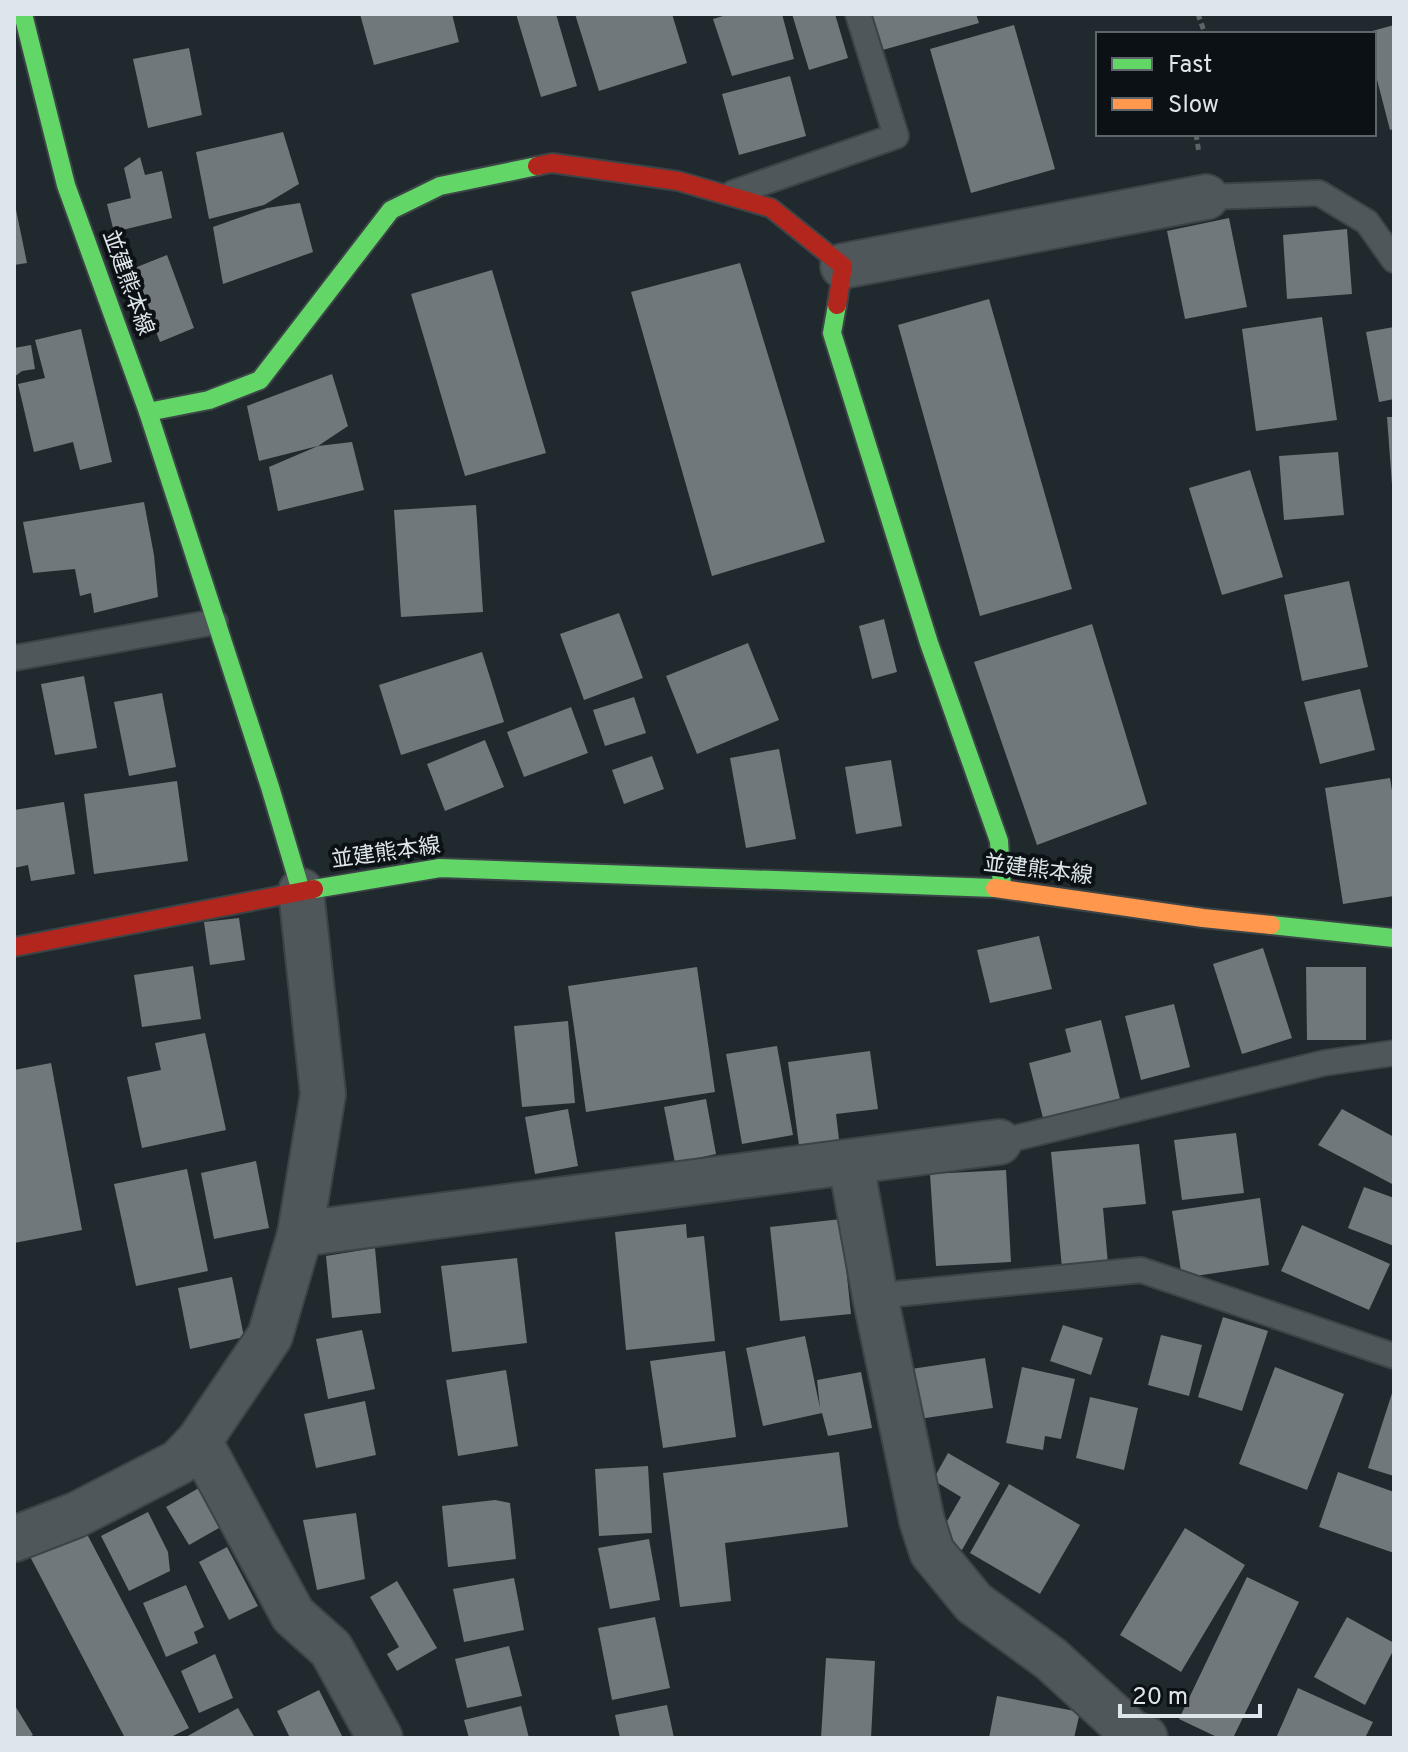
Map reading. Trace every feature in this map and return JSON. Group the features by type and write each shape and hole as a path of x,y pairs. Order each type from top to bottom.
{"main road":[{"name":"並建熊本線","path":"23,14 66,185 148,412 301,891 440,868 1002,888 1203,918 1394,938"},
{"path":"148,412 209,400 260,380 391,210 440,186 552,163 678,181 771,208 843,266 832,333 929,643 999,841 1002,888"},
{"path":"14,947 301,891"}],"street":[{"path":"843,266 1206,197"},
{"path":"14,1539 76,1515 179,1462 199,1441 270,1336 300,1234 323,1094 301,891"},
{"path":"300,1234 851,1164 999,1142"},
{"path":"851,1164 875,1296 922,1521 932,1552 974,1603 1051,1659 1137,1736"},
{"path":"199,1441 293,1615 331,1649 380,1738"}],"lane":[{"path":"726,195 896,136 858,14"},
{"path":"1206,197 1319,193 1367,222 1394,260"},
{"path":"14,658 215,622"},
{"path":"999,1142 1324,1063 1394,1053"},
{"path":"875,1296 1141,1270 1394,1356"}],"building":[{"path":"360,14 452,14 459,42 374,65"},
{"path":"516,14 556,14 577,86 541,97"},
{"path":"575,14 672,14 687,63 599,91"},
{"path":"730,14 782,14 794,59 732,76 713,19"},
{"path":"792,14 835,14 848,58 809,70"},
{"path":"868,14 976,14 979,23 879,51"},
{"path":"1014,25 1055,169 971,193 930,49"},
{"path":"1394,25 1394,129 1390,130 1376,76 1376,32 1369,32"},
{"path":"189,48 202,115 148,128 133,59"},
{"path":"790,76 806,136 739,155 722,94"},
{"path":"283,132 299,184 264,205 209,219 196,152"},
{"path":"140,157 145,175 162,171 172,218 114,232 107,204 131,198 124,168"},
{"path":"14,200 27,263 14,265"},
{"path":"300,203 313,252 223,284 213,227 267,208"},
{"path":"1229,218 1247,307 1185,319 1167,231"},
{"path":"1347,229 1352,294 1287,299 1283,235"},
{"path":"167,255 194,328 160,342 132,269"},
{"path":"740,263 825,542 712,576 631,292"},
{"path":"492,270 546,453 465,476 411,294"},
{"path":"989,299 1072,589 980,616 898,325"},
{"path":"1322,317 1337,420 1256,431 1242,329"},
{"path":"1394,327 1394,399 1379,402 1366,332"},
{"path":"81,329 112,462 80,470 73,442 34,452 18,384 45,378 35,340"},
{"path":"31,345 35,369 22,371 14,377 14,348"},
{"path":"332,374 348,426 318,446 259,461 247,406"},
{"path":"1387,417 1394,417 1394,485 1392,485"},
{"path":"352,442 364,490 278,511 269,467 318,446"},
{"path":"1338,452 1344,515 1284,520 1279,456"},
{"path":"1250,470 1283,577 1222,595 1189,488"},
{"path":"144,502 158,597 94,613 91,593 80,596 75,569 33,573 23,522"},
{"path":"476,505 483,612 401,617 394,510"},
{"path":"1349,581 1368,667 1302,681 1284,595"},
{"path":"619,613 643,678 584,700 560,634"},
{"path":"884,619 897,672 872,679 859,626"},
{"path":"1092,624 1147,804 1037,845 974,662"},
{"path":"748,643 779,720 697,754 666,676"},
{"path":"482,652 504,722 401,755 379,685"},
{"path":"84,676 97,748 55,755 41,684"},
{"path":"1360,689 1375,750 1320,764 1304,702"},
{"path":"162,693 176,767 129,776 114,702"},
{"path":"634,697 646,733 605,746 593,710"},
{"path":"571,707 588,753 524,777 507,732"},
{"path":"485,740 504,787 445,811 427,764"},
{"path":"779,749 796,839 746,848 730,758"},
{"path":"652,756 664,789 624,804 612,770"},
{"path":"891,760 902,826 856,834 845,767"},
{"path":"1390,778 1394,803 1394,896 1343,904 1325,788"},
{"path":"177,781 188,861 94,874 84,794"},
{"path":"64,802 75,874 31,881 28,865 14,868 14,810"},
{"path":"239,918 245,960 210,965 204,922"},
{"path":"1039,936 1052,989 990,1003 977,950"},
{"path":"1263,948 1292,1038 1242,1054 1213,964"},
{"path":"193,966 201,1019 142,1027 134,975"},
{"path":"697,967 715,1092 586,1112 568,986"},
{"path":"1306,967 1366,967 1366,1040 1307,1040"},
{"path":"1174,1004 1190,1067 1141,1080 1125,1016"},
{"path":"1101,1020 1120,1099 1043,1118 1029,1063 1071,1052 1065,1029"},
{"path":"568,1021 575,1103 522,1107 514,1026"},
{"path":"205,1033 226,1130 142,1148 127,1077 161,1070 155,1043"},
{"path":"777,1046 793,1135 742,1144 726,1054"},
{"path":"870,1051 878,1109 836,1114 840,1148 800,1153 788,1062"},
{"path":"51,1063 82,1230 14,1243 14,1070"},
{"path":"706,1099 716,1154 675,1163 664,1107"},
{"path":"568,1109 578,1166 535,1174 525,1117"},
{"path":"1342,1109 1394,1137 1394,1185 1318,1145"},
{"path":"1236,1133 1244,1193 1182,1200 1174,1140"},
{"path":"1139,1144 1146,1204 1103,1208 1108,1264 1062,1268 1051,1152"},
{"path":"256,1161 269,1228 214,1239 201,1173"},
{"path":"187,1169 208,1271 136,1286 114,1184"},
{"path":"1006,1170 1011,1262 936,1266 930,1174"},
{"path":"1364,1187 1394,1198 1394,1246 1348,1228"},
{"path":"1260,1198 1269,1265 1182,1278 1172,1211"},
{"path":"841,1219 851,1314 780,1321 770,1227"},
{"path":"686,1224 687,1238 704,1236 715,1341 626,1350 615,1232"},
{"path":"1302,1225 1390,1264 1369,1310 1281,1271"},
{"path":"375,1248 381,1313 332,1318 326,1256"},
{"path":"517,1258 527,1343 452,1352 441,1266"},
{"path":"232,1277 244,1337 190,1349 178,1288"},
{"path":"1223,1317 1268,1331 1242,1411 1198,1397"},
{"path":"1063,1325 1103,1338 1091,1375 1050,1361"},
{"path":"362,1330 375,1389 328,1399 316,1339"},
{"path":"1161,1335 1202,1345 1189,1396 1148,1385"},
{"path":"805,1336 820,1408 817,1380 861,1372 872,1428 828,1436 822,1413 763,1426 746,1348"},
{"path":"725,1351 736,1437 663,1448 650,1361"},
{"path":"985,1358 993,1408 919,1419 911,1369"},
{"path":"1022,1367 1075,1379 1061,1439 1045,1436 1043,1450 1006,1443"},
{"path":"1275,1367 1344,1394 1307,1490 1239,1464"},
{"path":"506,1370 518,1446 458,1456 446,1380"},
{"path":"1394,1387 1394,1476 1368,1468"},
{"path":"1090,1397 1138,1408 1124,1470 1076,1458"},
{"path":"365,1401 376,1455 316,1468 304,1414"},
{"path":"839,1452 848,1527 725,1543 731,1601 680,1607 663,1473"},
{"path":"948,1453 1000,1483 962,1550 938,1537 961,1497 933,1480"},
{"path":"648,1466 652,1533 599,1536 595,1469"},
{"path":"1338,1472 1394,1492 1394,1553 1319,1527"},
{"path":"1009,1484 1080,1525 1040,1594 970,1553"},
{"path":"204,1485 226,1524 189,1545 166,1507"},
{"path":"495,1500 510,1503 516,1559 448,1567 442,1506"},
{"path":"148,1512 168,1552 170,1571 129,1591 101,1536"},
{"path":"356,1513 365,1579 317,1590 303,1520"},
{"path":"78,1517 189,1728 169,1738 125,1738 24,1545"},
{"path":"1185,1528 1245,1565 1181,1672 1120,1635"},
{"path":"649,1539 660,1600 610,1609 598,1548"},
{"path":"227,1547 258,1606 229,1620 199,1562"},
{"path":"1247,1577 1299,1602 1233,1738 1219,1738 1179,1719"},
{"path":"514,1578 524,1630 464,1642 453,1589"},
{"path":"397,1581 437,1648 397,1671 387,1654 399,1647 370,1597"},
{"path":"186,1585 204,1627 194,1632 198,1643 166,1657 143,1603"},
{"path":"655,1617 670,1688 612,1700 598,1628"},
{"path":"1347,1617 1394,1643 1394,1649 1365,1705 1314,1677"},
{"path":"509,1646 522,1696 467,1708 455,1659"},
{"path":"215,1654 233,1698 199,1713 181,1671"},
{"path":"826,1658 875,1661 871,1738 821,1738"},
{"path":"1298,1688 1373,1722 1365,1738 1276,1738"},
{"path":"319,1690 343,1738 290,1738 277,1711"},
{"path":"997,1696 1080,1712 1074,1738 989,1738"},
{"path":"14,1704 33,1735 28,1738 14,1738"},
{"path":"667,1705 674,1738 620,1738 615,1715"},
{"path":"521,1706 529,1738 469,1738 464,1720"},
{"path":"238,1708 255,1738 184,1738"}],"traffic: fast":[{"path":"23,14 66,185 148,412 301,891"},
{"path":"148,412 209,400 260,380 391,210 440,186 537,166"},
{"path":"837,305 832,333 929,643 999,841 1002,888"},
{"path":"314,889 440,868 995,888"},
{"path":"1271,925 1394,938"}],"traffic: slow":[{"path":"995,888 1271,925"}],"traffic: jam":[{"path":"537,166 552,163 678,181 771,208 843,266 837,305"},
{"path":"14,947 314,889"}]}
